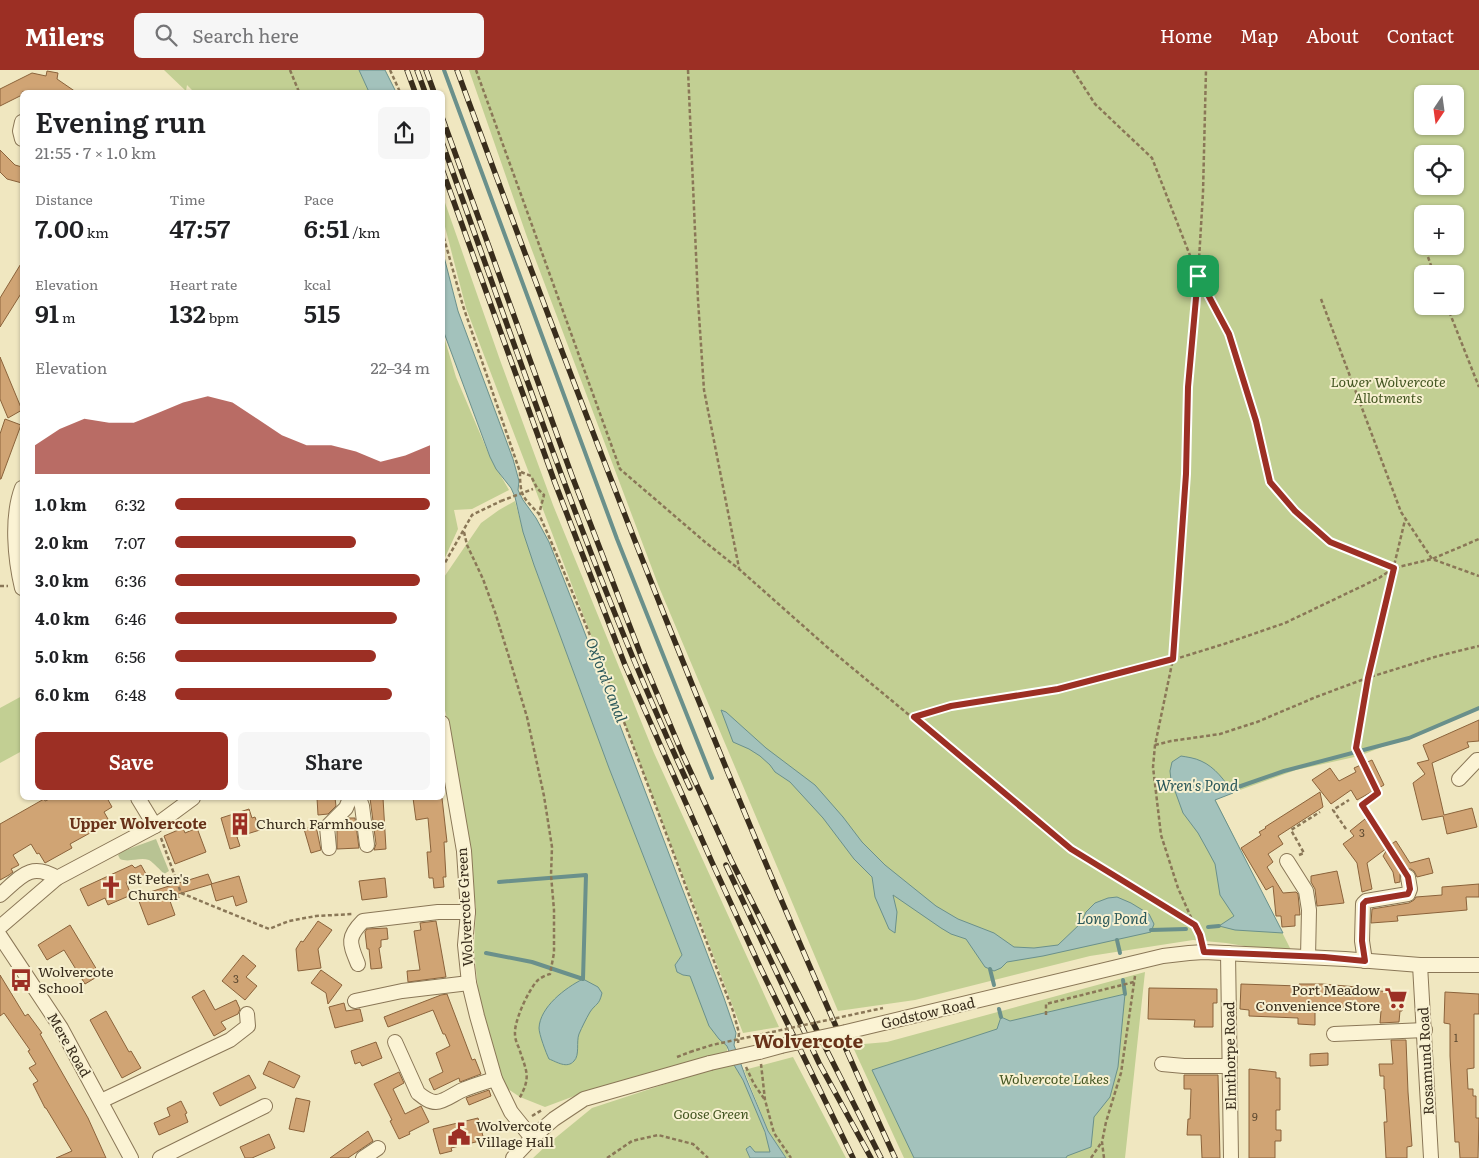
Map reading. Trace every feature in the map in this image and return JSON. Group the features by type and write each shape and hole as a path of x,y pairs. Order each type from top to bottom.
{"street":[{"path":"20,498 16,519 16,547 20,574"},
{"name":"Wolvercote Green","path":"445,739 464,851 468,912 465,945 469,983 495,1079 511,1112 532,1138"},
{"path":"1459,779 1479,760"},
{"path":"139,800 155,826"},
{"path":"0,927 57,878 155,826 190,800"},
{"path":"329,848 327,827 346,808 349,800"},
{"path":"360,800 367,845"},
{"path":"1287,861 1306,891 1309,910 1308,957"},
{"path":"0,895 25,873 32,870 50,874 57,878"},
{"path":"1365,961 1362,941 1363,904 1366,901 1408,894 1410,889 1408,877"},
{"path":"358,964 351,946 357,917 468,912"},
{"name":"Mere Road","path":"0,936 61,1028 131,1158"},
{"name":"Godstow Road","path":"513,1158 554,1119 584,1098 710,1063 763,1056 781,1046 1163,956 1204,952 1420,964 1479,965"},
{"name":"Elmthorpe Road","path":"1228,953 1231,1158"},
{"name":"Rosamund Road","path":"1420,964 1431,1158"},
{"path":"355,1001 402,992 469,983"},
{"path":"101,1101 230,1040 248,1026 247,1014"},
{"path":"1334,1034 1425,1030"},
{"path":"395,1042 418,1093 431,1101 442,1100 463,1090 495,1079"},
{"path":"1162,1064 1230,1066"},
{"path":"160,1158 265,1106"},
{"path":"362,1158 378,1148"}],"path":[{"path":"290,70 298,90"},
{"path":"390,70 399,90"},
{"path":"476,70 620,469 827,647 914,717 1071,849 1195,925"},
{"path":"688,70 697,282 704,390 739,570"},
{"path":"1073,70 1095,104 1152,158 1198,276 1229,334 1256,421 1270,482 1295,511 1330,542 1394,568"},
{"path":"1204,952 1200,935 1178,888 1161,835 1153,768 1155,745 1173,659 1186,474 1188,387 1203,193 1206,70"},
{"path":"445,243 463,306 520,472 520,489 524,498 539,514 592,640 733,1011 739,1033"},
{"path":"1428,257 1431,265"},
{"path":"1321,299 1405,520 1432,559 1479,576"},
{"path":"1451,315 1479,387"},
{"path":"520,472 531,476 537,488 544,495 539,514"},
{"path":"445,563 472,515 501,500 537,488"},
{"path":"1405,520 1368,678 1356,748 1378,793 1362,805 1408,877"},
{"path":"464,532 467,545 495,612 527,716 544,796 552,847 551,875 554,954 550,974 537,981 525,1000 515,1026 515,1036 528,1077 526,1086 511,1112"},
{"path":"914,717 951,706 1058,689 1173,659 1285,623 1378,578 1394,568 1432,559 1479,538"},
{"path":"1155,745 1220,734 1257,722 1368,678 1438,656 1479,646"},
{"path":"1346,828 1333,810 1349,800"},
{"path":"1287,861 1304,853 1291,830 1320,812"},
{"path":"155,826 161,837 181,893 269,929 289,921 316,916 357,917"},
{"path":"1104,1158 1102,1142 1121,1073 1137,963"},
{"path":"1046,1015 1046,1004 1134,982"},
{"path":"690,1052 712,1045 883,1008"},
{"path":"763,1056 760,1062 765,1100 774,1133 791,1158"},
{"path":"745,1065 754,1084 765,1100"},
{"path":"607,1158 632,1141 658,1135 692,1144 708,1158"},
{"path":"1091,1158 1102,1142"}],"green space":[{"path":"164,70 359,70 368,90 192,90 187,85 185,90"},
{"name":"Lower Wolvercote Allotments","path":"469,70 1479,70 1479,709 1359,756 1296,770 1215,799 1293,954 1226,943 1193,940 1090,956 915,1000 838,1011 659,587 527,237"},
{"path":"445,203 553,505 654,753 779,1027 743,1033 466,308 445,227"},
{"path":"445,340 456,377 490,457 509,490 472,509 454,510 458,529 445,558"},
{"path":"515,501 534,565 609,768 682,955 675,965 683,975 690,976 719,1039 727,1046 727,1055 585,1092 545,1107 520,1097 505,1087 480,1009 474,950 476,908 445,710 445,576 481,523"},
{"path":"20,697 20,752 0,763 0,708"},
{"path":"156,839 169,871 164,874 149,860 123,860 118,855 123,851"},
{"name":"Wolvercote Lakes","path":"1145,972 1125,1158 904,1158 852,1045 887,1042"},
{"path":"793,1057 846,1158 786,1158 768,1131 744,1070"},
{"name":"Goose Green","path":"734,1065 756,1107 771,1152 755,1152 746,1149 750,1158 533,1158 592,1108 708,1070"}],"water":[{"path":"359,70 385,70 395,90 368,90"},
{"path":"445,261 458,311 513,459 519,481 518,490 549,542 724,998 736,1033 734,1045 746,1078 768,1131 786,1158 750,1158 746,1149 750,1146 755,1152 770,1152 765,1132 727,1046 709,1026 690,976 677,972 675,965 682,955 609,768 534,565 523,532 515,497 490,457 445,335"},
{"name":"Long Pond","path":"721,710 726,712 766,748 815,785 862,842 885,865 936,906 958,919 994,933 1014,947 1034,948 1058,945 1081,923 1086,912 1095,903 1117,897 1149,914 1154,924 1151,932 1007,962 1001,968 994,971 985,967 966,939 941,928 893,895 897,912 895,933 889,929 875,897 872,877 854,859 823,818 790,782 775,772 760,756 733,742"},
{"name":"Wren's Pond","path":"1181,756 1199,760 1211,767 1233,793 1215,800 1283,933 1235,930 1219,926 1234,916 1220,895 1215,864 1198,833 1183,813 1171,780 1172,762"},
{"path":"583,979 598,987 602,993 600,1000 590,1012 579,1034 576,1058 571,1063 562,1064 549,1059 539,1031 540,1020 561,993"},
{"name":"Wolvercote Lakes","path":"1125,994 1118,1067 1110,1097 1094,1117 1091,1147 1066,1158 914,1158 872,1070 997,1029 1001,1017 1010,1021"}],"building":[{"path":"47,71 58,73 57,79 73,90 20,90 20,96 0,106 0,89 32,73 46,76"},
{"path":"0,150 15,165 20,166 20,182 7,179 0,172"},
{"path":"20,265 20,295 0,327 0,298"},
{"path":"0,357 20,405 20,411 8,418 0,399"},
{"path":"5,419 20,425 1,479 0,479 0,434"},
{"path":"1479,720 1479,741 1467,742 1469,747 1432,763 1444,815 1472,808 1477,827 1447,834 1443,816 1422,820 1413,783 1425,774 1417,763 1429,760 1423,745"},
{"path":"1372,760 1384,785 1357,800 1351,790 1331,804 1312,780 1330,768 1339,781 1356,772 1354,768"},
{"path":"1320,792 1323,807 1278,836 1283,844 1268,854 1273,862 1267,867 1283,893 1296,892 1298,894 1300,915 1295,915 1295,926 1282,927 1281,916 1276,916 1273,886 1266,890 1241,848 1261,835 1259,832 1265,827"},
{"path":"42,800 108,800 112,807 104,812 108,819 89,830 90,833 70,844 72,848 45,863 31,844 13,855 19,865 11,869 13,872 0,880 0,824"},
{"path":"317,800 335,800 336,806 328,814 318,815"},
{"path":"370,800 383,800 386,849 374,850 376,844"},
{"path":"413,800 442,800 447,842 444,842 446,877 443,877 444,887 434,888 433,878 429,878 427,852 431,852 428,818 416,820"},
{"name":"Church Farmhouse","path":"249,809 252,818 255,817 260,830 237,837 240,846 230,849 221,818"},
{"path":"348,818 355,818 359,848 337,849 337,830"},
{"path":"1365,819 1387,848 1367,863 1372,889 1362,892 1357,863 1343,844 1354,836 1350,831"},
{"path":"316,826 321,850 311,853 304,829"},
{"path":"183,828 185,833 197,828 206,852 175,864 164,836"},
{"path":"1396,841 1410,863 1429,858 1433,873 1417,877 1414,871 1406,869 1400,874 1400,882 1395,883 1393,872 1383,856 1390,845"},
{"name":"St Peter's Church","path":"132,865 135,868 141,865 146,874 126,882 131,895 108,905 105,898 88,906 80,889"},
{"path":"1337,871 1344,903 1317,906 1311,876"},
{"path":"208,874 212,884 178,894 179,898 170,901 175,915 148,925 137,896"},
{"path":"239,876 247,902 236,906 233,896 216,901 211,884"},
{"path":"385,878 387,897 362,900 359,881"},
{"path":"1479,884 1479,897 1466,897 1467,910 1397,916 1398,921 1371,923 1372,909 1409,903 1416,897 1442,895 1442,887"},
{"path":"318,921 332,930 318,949 321,968 298,971 296,949"},
{"path":"436,921 446,977 408,982 407,971 420,970 414,931 421,930 420,923"},
{"path":"70,925 100,975 85,984 64,950 47,960 38,945"},
{"path":"387,928 388,939 381,940 381,947 379,948 382,968 371,969 365,932 367,929"},
{"path":"243,955 256,966 246,977 257,986 245,1000 222,981"},
{"path":"321,970 342,985 328,1004 326,993 311,983"},
{"path":"0,975 25,1016 28,1014 42,1033 40,1034 88,1118 106,1158 56,1158 72,1151 45,1108 33,1084 38,1081 29,1068 36,1064 28,1051 30,1050 4,1013 0,1016"},
{"path":"1241,984 1299,986 1299,984 1322,984 1381,989 1380,991 1403,993 1402,1011 1400,1011 1399,1022 1380,1023 1381,1011 1315,1005 1315,1025 1298,1024 1298,1018 1249,1016 1249,1010 1240,1009"},
{"path":"1149,988 1217,989 1217,1003 1213,1003 1213,1027 1194,1027 1195,1020 1148,1019"},
{"path":"204,990 215,1010 236,1000 240,1009 238,1014 221,1022 226,1029 214,1036 192,997"},
{"path":"1445,992 1479,994 1479,1014 1474,1014 1474,1068 1467,1069 1468,1089 1473,1089 1473,1096 1476,1096 1476,1118 1479,1118 1478,1158 1460,1158 1459,1142 1455,1142 1450,1024 1444,1023"},
{"path":"447,994 472,1060 475,1059 481,1074 460,1082 459,1078 434,1090 429,1079 443,1072 436,1053 450,1046 433,1010 388,1027 384,1017"},
{"path":"344,1003 346,1011 360,1009 363,1021 335,1028 329,1007"},
{"path":"106,1011 129,1052 131,1051 141,1068 122,1078 90,1020"},
{"path":"1391,1040 1406,1040 1412,1146 1407,1147 1407,1158 1386,1158 1384,1122 1387,1122 1385,1089 1384,1076 1380,1076 1379,1064 1393,1064"},
{"path":"376,1042 382,1058 362,1066 360,1062 355,1064 351,1051"},
{"path":"1328,1053 1328,1065 1310,1066 1310,1054"},
{"path":"269,1061 300,1076 294,1088 263,1074"},
{"path":"1249,1069 1276,1072 1276,1078 1280,1078 1280,1110 1276,1110 1276,1130 1281,1130 1281,1141 1275,1141 1275,1158 1249,1158"},
{"path":"399,1072 404,1083 393,1089 405,1114 421,1106 429,1122 399,1139 374,1084"},
{"path":"249,1075 256,1088 220,1106 213,1093"},
{"path":"1184,1075 1218,1075 1220,1158 1202,1158 1201,1135 1187,1135 1188,1119 1190,1119 1191,1089 1184,1089"},
{"path":"489,1090 491,1096 469,1105 466,1098"},
{"path":"296,1098 310,1101 304,1132 289,1129"},
{"path":"181,1101 187,1113 185,1114 188,1122 159,1135 154,1123 170,1116 167,1108"},
{"name":"Wolvercote Village Hall","path":"478,1118 484,1140 451,1148 452,1151 440,1154 433,1129"},
{"path":"368,1131 373,1141 348,1158 330,1158"},
{"path":"269,1134 275,1148 252,1158 245,1158 240,1147"}],"waterway":[{"path":"444,70 617,539 712,778"},
{"path":"1238,787 1284,771 1409,738 1479,708"},
{"path":"486,953 532,962 583,979 586,875 499,882"},
{"path":"1208,927 1219,926"},
{"path":"1151,930 1186,929"},
{"path":"1117,940 1120,953"},
{"path":"990,969 994,985"},
{"path":"1123,980 1125,994"},
{"path":"999,1009 1001,1017"}],"railway":[{"path":"407,70 414,90"},
{"path":"417,70 424,90"},
{"path":"426,70 433,90"},
{"path":"457,70 559,345 720,754 835,1024 895,1158"},
{"path":"445,125 572,476 642,658 682,753 731,860 881,1158"},
{"path":"445,150 589,549 621,629 690,788"},
{"path":"445,177 555,483 625,665 760,967 853,1158"},
{"path":"726,865 819,1063 871,1158"}],"place":[{"name":"Church Farmhouse","path":"240,824"},
{"name":"St Peter's Church","path":"111,887"},
{"name":"Wolvercote School","path":"21,980"},
{"name":"Port Meadow Convenience Store","path":"1396,998"},
{"name":"Wolvercote Village Hall","path":"459,1134"}],"district":[{"name":"Upper Wolvercote","path":"138,824"},
{"name":"Wolvercote","path":"808,1041"}],"route":[{"path":"1198,276 1229,334 1256,421 1270,482 1295,511 1330,542 1394,568 1368,678 1356,748 1378,793 1362,805 1408,877 1410,889 1408,894 1366,901 1363,904 1362,941 1365,961 1345,958 1204,952 1200,935 1195,925 1071,849 914,717 951,706 1058,689 1173,659 1186,474 1188,387 1198,276"}],"water label":[{"name":"Oxford Canal","path":"606,680"}]}
